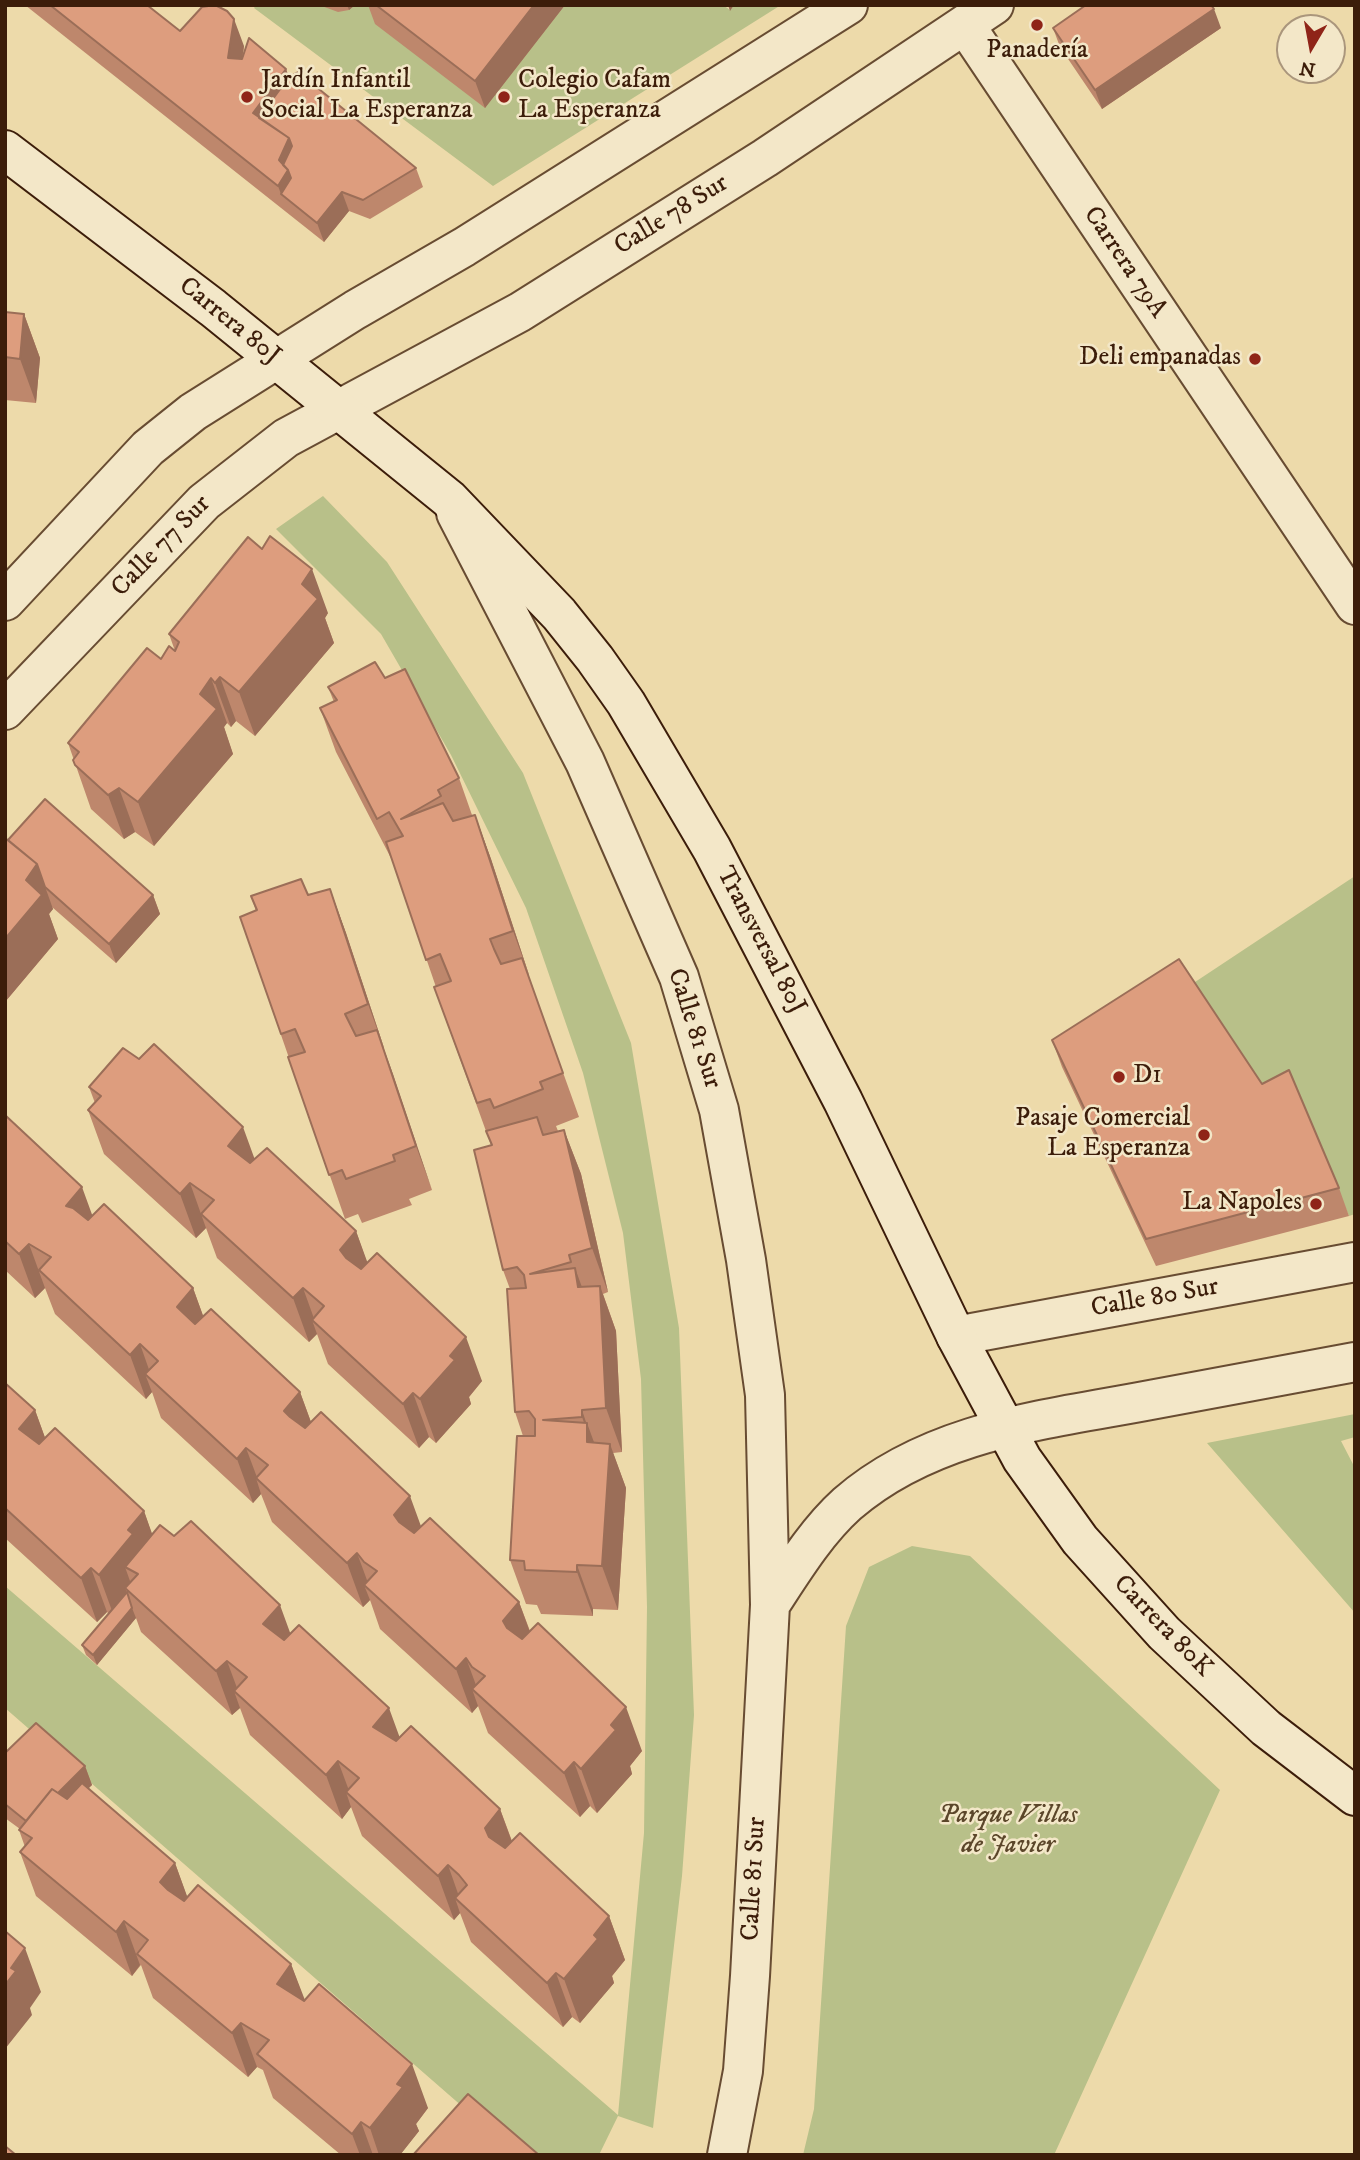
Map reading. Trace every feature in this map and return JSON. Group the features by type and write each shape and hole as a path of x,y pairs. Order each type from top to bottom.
{"street":[{"path":"5,601 148,448 192,412 355,310 464,247 848,5"},
{"name":"Calle 78 Sur","path":"340,411 520,312 765,158 979,15"},
{"name":"Carrera 79A","path":"979,15 1355,605"},
{"name":"Carrera 80J","path":"5,150 213,308 449,499"},
{"name":"Calle 77 Sur","path":"5,709 204,502 286,438 340,411"},
{"name":"Transversal 80J","path":"449,499 559,614 626,703 731,885 844,1101 956,1336 1003,1427"},
{"name":"Calle 81 Sur","path":"449,499 585,762 679,977 715,1096 746,1259 765,1395 770,1605 744,2058 726,2154"},
{"name":"Calle 80 Sur","path":"956,1336 1355,1262"},
{"path":"770,1605 812,1543 847,1504 883,1478 926,1453 1003,1427 1355,1362"},
{"name":"Carrera 80K","path":"1003,1427 1052,1504 1110,1575 1164,1633 1266,1728 1355,1796"}],"green space":[{"name":"Colegio Cafam La Esperanza","path":"256,5 723,5 730,10 734,5 781,5 493,186 254,8"},
{"path":"323,496 387,562 523,773 631,1043 679,1328 694,1715 682,1876 653,2128 618,2116 599,2155 518,2155 5,1708 5,1586 618,2115 644,1833 647,1607 641,1379 623,1233 583,1073 526,908 451,755 381,634 276,529"},
{"path":"1355,876 1355,1214 1349,1216 1299,1098 1271,1112 1189,986"},
{"path":"1355,1414 1355,1437 1341,1441 1355,1468 1355,1613 1207,1443"},
{"name":"Parque Villas de Javier","path":"912,1546 970,1556 1220,1790 1054,2155 803,2155 814,2109 846,1626 869,1567"}],"building":[{"path":"50,5 147,5 180,31 202,7 215,5 227,11 234,19 228,58 242,59 249,38 286,69 253,113 289,138 279,160 288,170 278,186"},
{"path":"376,5 534,5 475,81"},
{"path":"1086,5 1211,5 1214,9 1095,90 1053,28"},
{"path":"298,72 416,168 363,200 342,192 317,223 281,194 291,178 283,165 292,146 289,138 259,118 289,77"},
{"path":"5,312 24,314 20,359 5,357"},
{"path":"270,536 312,569 302,584 318,599 239,692 220,677 215,683 211,678 200,694 217,709 138,802 119,788 108,795 75,765 73,760 79,752 68,743 147,648 161,659 169,646 175,651 179,642 169,634 248,537 262,549"},
{"path":"375,662 385,678 405,669 459,778 438,790 441,796 401,819 443,803 453,821 475,815 513,931 490,939 501,964 522,958 563,1073 540,1082 543,1089 494,1108 490,1099 477,1103 434,987 451,981 440,954 426,960 386,842 403,836 389,812 377,819 320,708 337,700 328,687"},
{"path":"45,799 153,895 109,944 45,887 37,864 8,840"},
{"path":"5,838 37,864 26,880 42,895 5,939"},
{"path":"301,879 308,895 330,889 368,1004 345,1014 356,1036 377,1030 416,1146 393,1155 395,1161 346,1179 342,1170 329,1175 288,1057 305,1052 295,1029 281,1034 240,917 257,910 251,896"},
{"name":"Pasaje Comercial La Esperanza","path":"1179,959 1262,1084 1289,1070 1339,1188 1146,1239 1052,1040"},
{"path":"154,1044 243,1127 228,1146 250,1163 267,1148 356,1231 340,1250 346,1258 361,1269 377,1253 466,1337 450,1356 455,1360 420,1399 413,1393 403,1404 312,1320 324,1306 303,1288 293,1298 201,1214 214,1200 190,1183 180,1194 88,1110 101,1096 89,1087 123,1048 139,1059"},
{"path":"5,1115 82,1187 66,1206 88,1220 104,1204 193,1288 177,1307 195,1324 211,1309 300,1392 284,1411 290,1417 305,1428 321,1412 410,1496 394,1515 399,1522 414,1533 430,1518 519,1602 503,1621 507,1628 522,1639 538,1623 626,1707 611,1725 616,1730 581,1769 574,1762 564,1773 472,1689 485,1676 472,1667 466,1658 456,1669 364,1585 377,1571 357,1553 347,1563 256,1478 268,1465 246,1448 237,1459 145,1374 158,1361 140,1344 130,1355 39,1270 51,1257 29,1244 19,1254 5,1241"},
{"path":"537,1117 543,1135 564,1130 592,1248 569,1255 571,1262 530,1274 575,1268 578,1287 600,1286 606,1408 582,1410 582,1417 543,1420 587,1423 587,1442 610,1444 602,1566 577,1565 577,1572 525,1570 524,1561 510,1560 517,1436 535,1436 535,1419 529,1411 515,1412 507,1289 526,1288 524,1275 517,1267 503,1270 474,1150 492,1145 486,1131"},
{"path":"5,1383 35,1410 19,1429 39,1444 55,1428 144,1511 128,1530 133,1534 99,1575 91,1568 81,1578 5,1508"},
{"path":"191,1521 280,1605 263,1624 284,1640 299,1625 389,1708 373,1727 396,1741 411,1726 500,1809 485,1828 489,1837 505,1848 520,1833 609,1916 594,1935 598,1939 564,1979 556,1973 547,1983 455,1898 467,1885 459,1875 448,1865 438,1876 346,1792 359,1778 338,1761 326,1775 234,1691 247,1677 227,1661 216,1671 125,1588 138,1574 125,1567 160,1525 174,1536"},
{"path":"127,1592 132,1608 93,1655 82,1645"},
{"path":"36,1723 85,1766 58,1793 52,1789 26,1821 5,1804 5,1753"},
{"path":"82,1783 175,1863 160,1882 168,1890 184,1901 198,1885 291,1964 277,1984 304,2001 319,1984 412,2064 397,2084 403,2087 370,2128 361,2122 352,2134 257,2054 269,2040 241,2023 232,2033 137,1954 148,1940 124,1921 116,1932 20,1852 32,1838 19,1830 52,1789 67,1799"},
{"path":"5,1931 25,1948 11,1968 16,1971 5,1985"},
{"path":"468,2094 539,2155 413,2155"},
{"path":"5,2146 16,2155 5,2155"}],"place":[{"name":"Panadería","path":"1037,25"},
{"name":"Jardín Infantil Social La Esperanza","path":"247,97"},
{"name":"Colegio Cafam La Esperanza","path":"504,97"},
{"name":"Deli empanadas","path":"1255,359"},
{"name":"D1","path":"1119,1077"},
{"name":"Pasaje Comercial La Esperanza","path":"1204,1135"},
{"name":"La Napoles","path":"1316,1204"}]}
